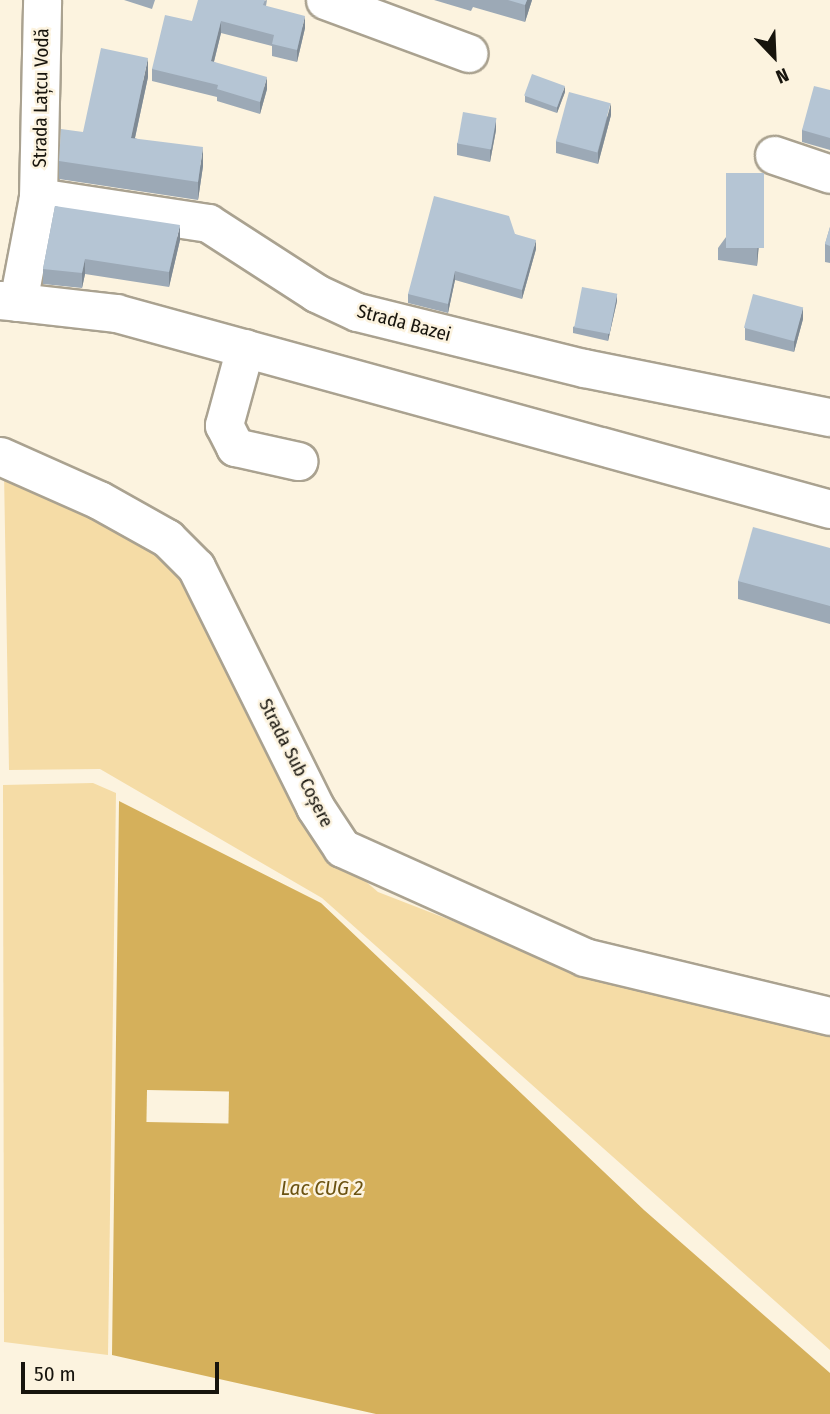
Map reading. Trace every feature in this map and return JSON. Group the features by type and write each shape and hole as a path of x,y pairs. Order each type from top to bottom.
{"street":[{"name":"Strada Lațcu Vodă","path":"38,197 42,0"},
{"path":"325,0 468,53"},
{"path":"774,155 830,174"},
{"path":"38,197 9,301 116,313 830,509"},
{"name":"Strada Bazei","path":"38,197 208,223 316,293 357,312 584,368 830,417"},
{"path":"245,348 224,425 235,447 298,461"},
{"name":"Strada Sub Coșere","path":"0,456 99,500 167,538 197,567 315,807 342,848 584,957 830,1016"}],"shaded area":[{"path":"4,472 110,523 182,567 329,850 378,892 561,963 830,1030 830,1350 322,898 100,769 9,770"},
{"path":"93,783 116,793 108,1355 4,1342 3,785"}],"water":[{"name":"Lac CUG 2","path":"119,801 321,903 644,1210 830,1373 830,1414 376,1414 112,1355"}],"pier":[{"path":"147,1090 229,1091 228,1123 146,1122"}],"building":[{"path":"198,0 265,0 263,5 305,16 297,50 272,44 274,35 221,21 211,61 267,77 260,102 217,89 218,85 152,69 165,15 192,21"},
{"path":"508,0 527,0 525,5"},
{"path":"101,48 148,58 131,138 203,147 198,182 59,161 61,129 83,132"},
{"path":"532,74 565,86 557,108 524,96"},
{"path":"814,86 830,90 830,138 802,130"},
{"path":"569,92 611,103 597,152 556,141"},
{"path":"463,112 496,118 491,149 457,144"},
{"path":"726,173 764,173 764,248 726,248"},
{"path":"434,196 509,216 515,234 536,240 522,290 455,271 448,304 408,294"},
{"path":"55,206 180,225 169,272 85,259 82,273 43,269"},
{"path":"830,227 830,246 825,244"},
{"path":"582,287 617,294 610,334 574,327"},
{"path":"753,294 803,307 794,341 744,328"},
{"path":"753,527 830,548 830,606 738,581"}]}
